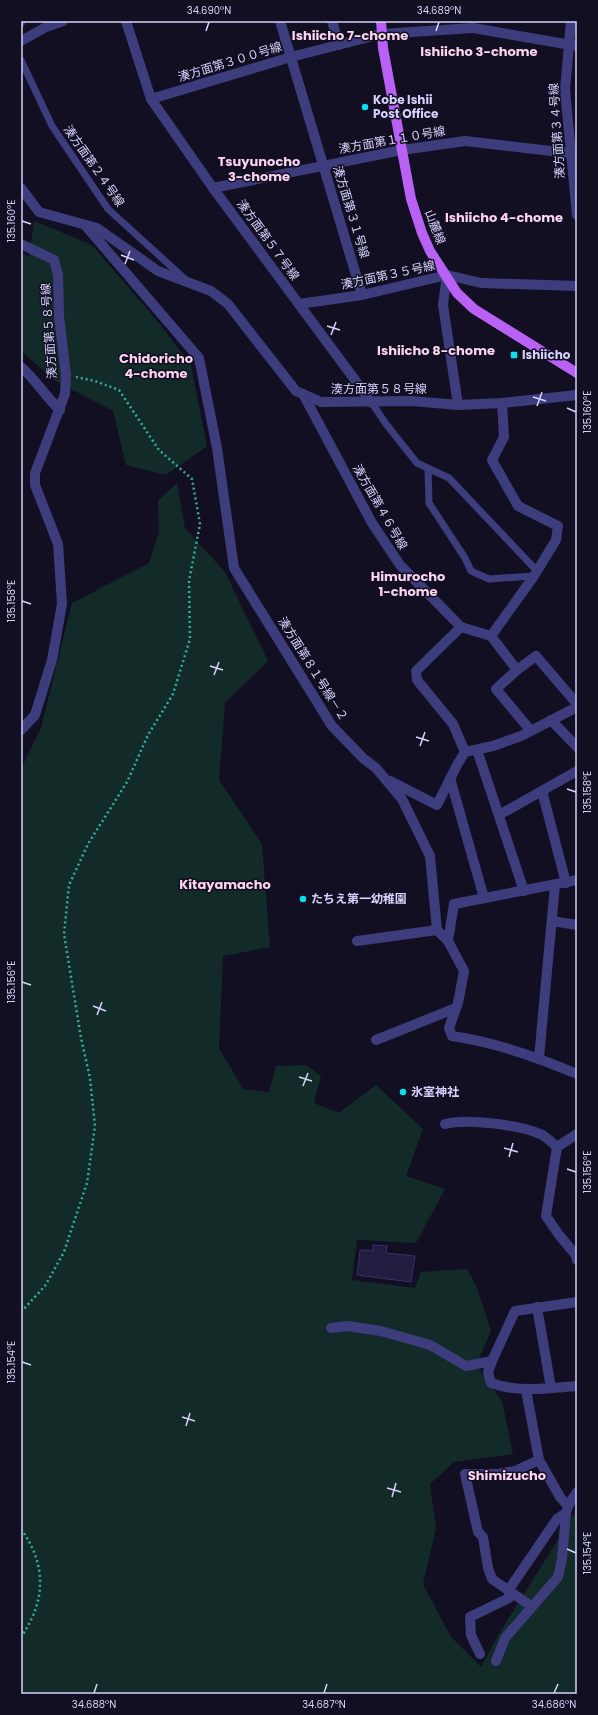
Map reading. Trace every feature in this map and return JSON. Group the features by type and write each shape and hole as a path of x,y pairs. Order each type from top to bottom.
{"main road":[{"name":"山麓線","path":"381,21 381,34 412,199 422,232 430,251 447,275 457,293 474,308 577,374"}],"street":[{"path":"21,41 46,27 62,21"},
{"name":"湊方面第５７号線","path":"126,21 151,100 213,188 372,402"},
{"name":"湊方面第３１号線","path":"280,21 362,295"},
{"path":"332,21 339,45"},
{"name":"湊方面第３４号線","path":"571,21 573,46 565,90 574,153 577,215"},
{"name":"湊方面第３００号線","path":"151,100 291,57 381,34 473,28 573,46"},
{"name":"湊方面第１１０号線","path":"213,188 402,150 465,141 574,153"},
{"name":"湊方面第５８号線","path":"21,188 39,212 96,228 158,270 211,291 228,304 296,391 322,402 412,401 458,405 502,403 577,395"},
{"name":"湊方面第８１号線－２","path":"84,225 199,358 217,448 234,568 332,726 364,759 376,768 402,799 430,856 437,930"},
{"name":"湊方面第５８号線","path":"21,244 54,260 58,275 59,316 66,374 65,394 60,410 35,473 35,485 58,544 62,604 52,660 34,715 21,730"},
{"path":"447,275 443,305 458,405"},
{"name":"湊方面第３５号線","path":"299,304 362,295 447,275 481,283 577,286"},
{"path":"21,368 34,379 47,398 60,410"},
{"name":"湊方面第４６号線","path":"303,394 372,524 400,565 461,627 491,636"},
{"path":"502,403 504,437 492,460 518,506 558,526 556,540 535,574 491,636 517,670"},
{"path":"461,627 416,671 417,680 453,724 465,752"},
{"path":"531,731 496,689 517,670 536,656 577,704"},
{"path":"465,752 493,746 531,731 577,707"},
{"path":"551,720 577,747"},
{"path":"477,750 524,891"},
{"path":"384,778 437,805 465,752"},
{"path":"499,815 577,771"},
{"path":"450,778 484,898"},
{"path":"542,791 566,883"},
{"path":"448,941 454,904 577,880"},
{"path":"539,1058 555,885"},
{"path":"552,921 577,925"},
{"path":"357,941 437,930 448,941 464,971 456,1008 449,1028 452,1036 473,1039 539,1058 577,1074"},
{"path":"376,1040 456,1008"},
{"path":"445,1124 455,1121 503,1125 541,1134 557,1147"},
{"path":"577,1134 557,1147 546,1216 559,1236 575,1254 577,1260"},
{"path":"577,1302 537,1306 515,1311 488,1372 491,1383 503,1387 526,1390 577,1386"},
{"path":"537,1306 551,1388"},
{"path":"331,1328 347,1326 388,1333 430,1345 466,1366 492,1361"},
{"path":"496,1661 505,1638 516,1627 531,1606 558,1577 562,1559 567,1509 539,1460 526,1390"},
{"path":"531,1606 510,1593 492,1579 488,1568 483,1537 478,1532 465,1474 498,1474 515,1471 539,1460"},
{"path":"480,1654 471,1635 470,1617 509,1598 510,1588 557,1519 567,1509 577,1492"}],"lane":[{"name":"湊方面第２４号線","path":"21,60 52,126 108,209 190,283"},
{"path":"372,402 386,424 417,463 449,478 535,574"},
{"path":"428,469 429,503 465,558 471,570 489,579 535,574"}],"path":[{"path":"21,1312 45,1286 64,1252 87,1183 95,1126 90,1078 81,1038 64,934 69,885 88,844 128,782 148,735 173,694 190,639 189,581 200,524 192,479 159,450 119,390 95,381 66,374"},
{"path":"21,1529 29,1540 40,1567 40,1598 27,1629 21,1637"}],"green space":[{"path":"34,221 92,245 159,323 191,365 207,446 166,475 126,465 113,411 54,380 21,351 21,252 29,257"},
{"path":"177,483 185,528 225,572 268,661 225,703 219,780 262,844 270,947 223,956 219,1048 243,1089 269,1092 276,1066 306,1065 321,1076 314,1103 339,1113 376,1085 423,1129 406,1176 445,1189 416,1243 357,1240 352,1280 415,1288 421,1272 467,1269 476,1285 491,1331 476,1365 502,1401 513,1454 454,1462 430,1484 436,1528 423,1584 451,1637 481,1667 499,1634 577,1509 577,1694 21,1694 21,769 41,728 72,603 149,563 159,532 158,501"}],"building":[{"path":"373,1245 387,1246 386,1253 415,1256 411,1282 357,1275 360,1250 373,1251"}],"place":[{"name":"Kobe Ishii Post Office","path":"365,107"},
{"name":"Ishiicho","path":"514,355"},
{"name":"たちえ第一幼稚園","path":"303,899"},
{"name":"氷室神社","path":"403,1092"}],"district":[{"name":"Ishiicho 7-chome","path":"350,35"},
{"name":"Ishiicho 3-chome","path":"479,51"},
{"name":"Tsuyunocho 3-chome","path":"259,168"},
{"name":"Ishiicho 4-chome","path":"504,217"},
{"name":"Ishiicho 8-chome","path":"436,350"},
{"name":"Chidoricho 4-chome","path":"156,366"},
{"name":"Himurocho 1-chome","path":"408,584"},
{"name":"Kitayamacho","path":"225,884"},
{"name":"Shimizucho","path":"507,1475"}]}
